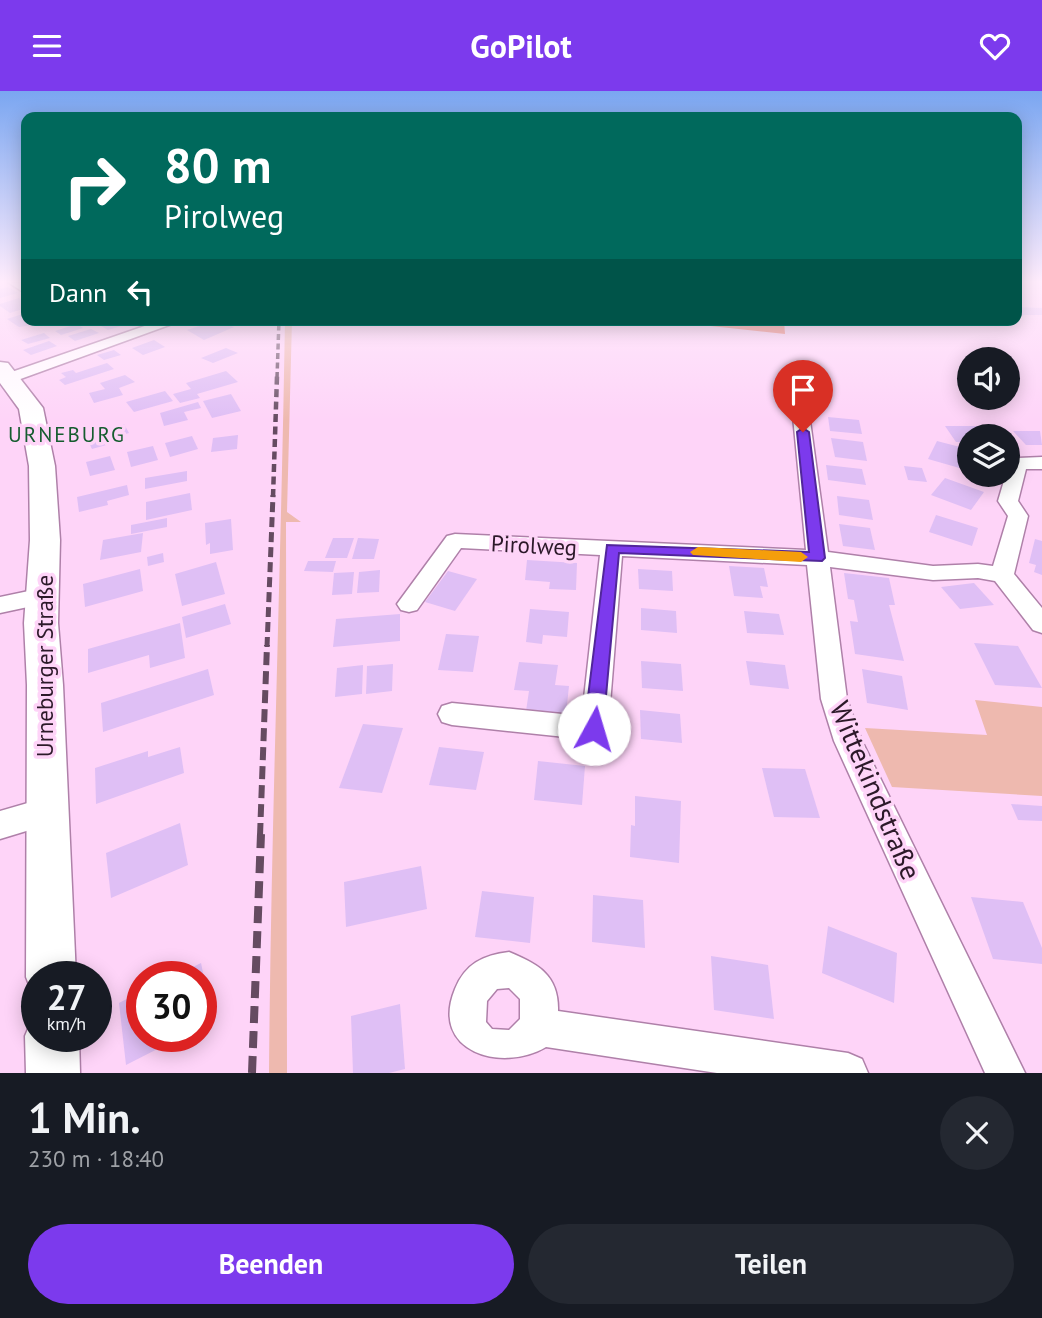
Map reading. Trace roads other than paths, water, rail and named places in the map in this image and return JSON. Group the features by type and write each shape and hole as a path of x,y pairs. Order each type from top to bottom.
{"street":[{"path":"5,373 151,328"},
{"name":"Urneburger Straße","path":"5,373 31,408 42,466 45,540 41,623 45,685 51,961"},
{"name":"Wittekindstraße","path":"800,406 834,698 848,741 1005,1073"},
{"path":"1042,463 1018,464 1009,501 1018,516 1002,575 1042,624"},
{"name":"Pirolweg","path":"409,604 455,541 817,558 933,573 978,571 1002,575"},
{"path":"452,714 594,729 612,548"},
{"path":"0,605 43,596"},
{"path":"0,825 46,812"},
{"path":"538,1027 848,1073"},
{"path":"52,1052 52,1073"}],"railway":[{"path":"277,378 279,328"},
{"path":"273,497 277,376"},
{"path":"267,647 273,495"},
{"path":"260,836 267,645"},
{"path":"252,1073 261,834"}],"district":[{"name":"URNEBURG","path":"67,434"}]}
